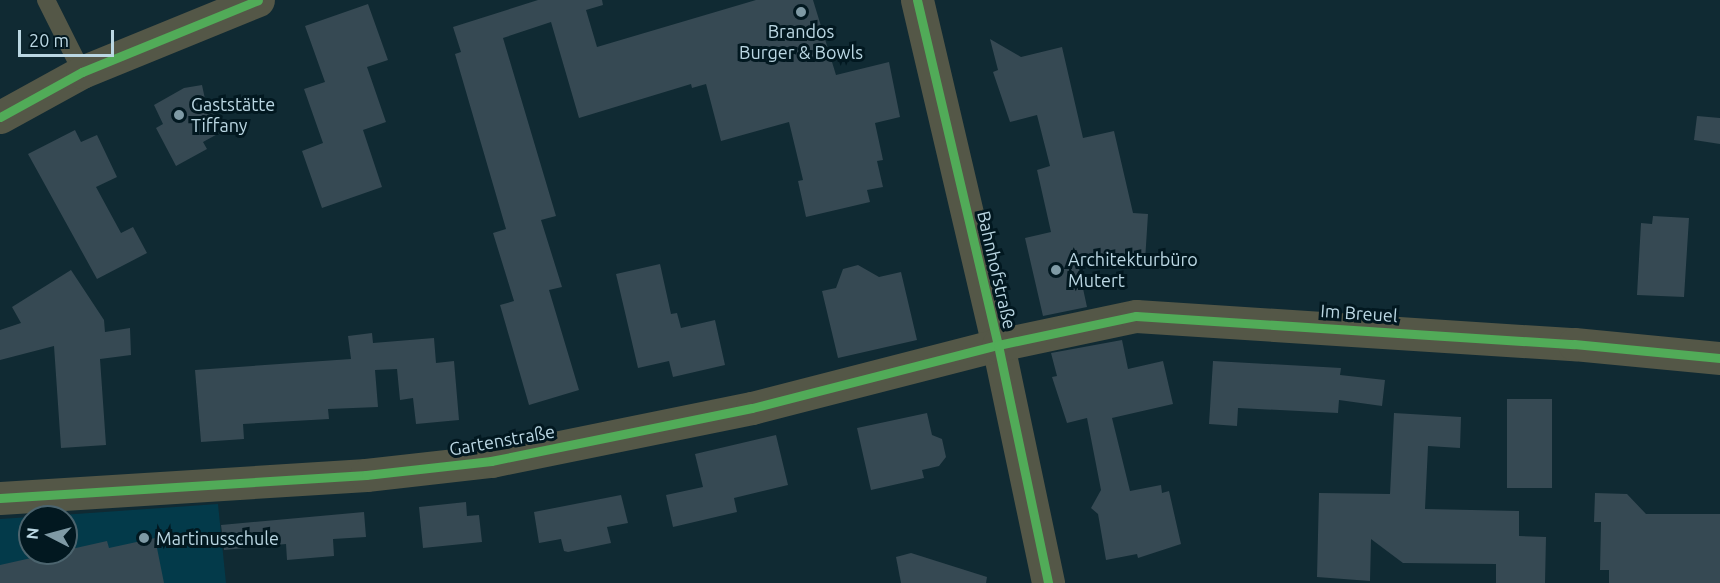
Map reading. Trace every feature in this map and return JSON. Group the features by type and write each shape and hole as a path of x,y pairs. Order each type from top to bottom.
{"street":[{"path":"0,117 82,72 258,0"},
{"name":"Bahnhofstraße","path":"917,0 998,345 1048,583"},
{"name":"Im Breuel","path":"998,345 1136,316 1574,344 1720,358"},
{"name":"Gartenstraße","path":"0,498 366,475 491,461 752,408 998,345"}],"lane":[{"path":"46,0 82,72"}],"shaded area":[{"name":"Martinusschule","path":"218,504 226,583 0,583 0,519 18,518 18,565 78,565 78,514"}],"building":[{"path":"538,0 602,0 603,5 586,10 597,47 756,0 813,0 836,75 889,62 900,117 875,123 883,160 877,161 883,187 867,190 870,202 806,217 798,181 803,180 789,122 721,141 706,84 692,88 691,84 579,118 551,22 503,38 556,216 541,220 562,287 549,290 579,390 529,405 500,305 514,301 493,233 506,229 455,54 461,52 453,27"},
{"path":"368,4 388,60 367,67 386,122 363,130 382,187 322,208 302,151 323,143 304,89 325,82 305,26"},
{"path":"990,39 1021,57 1062,47 1083,138 1114,131 1133,213 1148,214 1145,261 1076,256 1087,307 1043,316 1025,238 1051,232 1037,170 1050,166 1037,115 1010,122 993,72 998,70"},
{"path":"202,85 205,99 223,131 203,142 207,149 176,166 156,128 163,124 154,105 184,88"},
{"path":"1697,116 1720,118 1720,144 1694,140"},
{"path":"75,130 81,142 97,135 117,177 96,187 121,233 133,227 147,253 97,279 28,154"},
{"path":"1653,216 1689,218 1684,297 1637,295 1641,223 1652,224"},
{"path":"660,264 671,314 677,313 681,328 715,320 725,365 673,377 669,361 638,368 616,274"},
{"path":"858,265 879,277 901,272 917,340 838,358 822,291 836,288 843,269"},
{"path":"71,270 104,320 105,332 130,328 131,355 100,359 106,445 61,448 54,346 0,360 0,330 21,323 12,307"},
{"path":"372,333 373,343 434,338 436,363 454,361 459,420 416,424 413,398 400,400 397,369 375,370 378,407 328,409 329,419 243,424 244,439 201,442 195,370 351,359 348,336"},
{"path":"1122,340 1128,369 1163,361 1173,404 1112,418 1130,491 1161,485 1162,493 1169,491 1181,544 1138,558 1137,554 1106,560 1098,514 1091,508 1101,490 1087,418 1067,423 1052,377 1057,376 1051,353"},
{"path":"1213,361 1341,368 1340,375 1385,380 1382,406 1339,400 1338,413 1238,408 1237,426 1209,424"},
{"path":"1507,399 1552,399 1552,488 1507,488"},
{"path":"927,413 932,435 942,439 946,457 939,466 922,470 924,478 871,490 857,428"},
{"path":"1394,413 1461,417 1460,448 1428,446 1425,509 1519,511 1519,536 1546,537 1545,583 1496,583 1496,564 1403,563 1371,539 1370,581 1317,577 1319,493 1390,494"},
{"path":"776,435 788,485 734,498 737,512 673,527 666,495 703,487 695,454"},
{"path":"1595,493 1627,494 1646,514 1720,514 1720,583 1609,583 1609,570 1600,570 1601,522 1594,522"},
{"path":"621,495 628,523 607,527 611,543 568,552 564,551 561,539 539,543 534,512"},
{"path":"466,502 467,516 479,515 482,542 423,548 419,507"},
{"path":"364,512 366,537 333,539 334,556 287,560 286,544 224,550 221,525"},
{"path":"155,538 164,583 0,583 0,565 18,561 18,565 78,565 78,548 107,541 109,548"},
{"path":"911,553 987,577 986,583 901,583 896,557"}],"cycle path":[{"path":"0,117 82,72 258,0"},
{"path":"917,0 998,345 1048,583"},
{"path":"0,498 366,475 491,461 752,408 998,345 1136,316 1574,344 1720,358"}],"place":[{"name":"Brandos Burger & Bowls","path":"801,12"},
{"name":"Gaststätte Tiffany","path":"179,115"},
{"name":"Architekturbüro Mutert","path":"1056,270"},
{"name":"Martinusschule","path":"144,538"}]}
